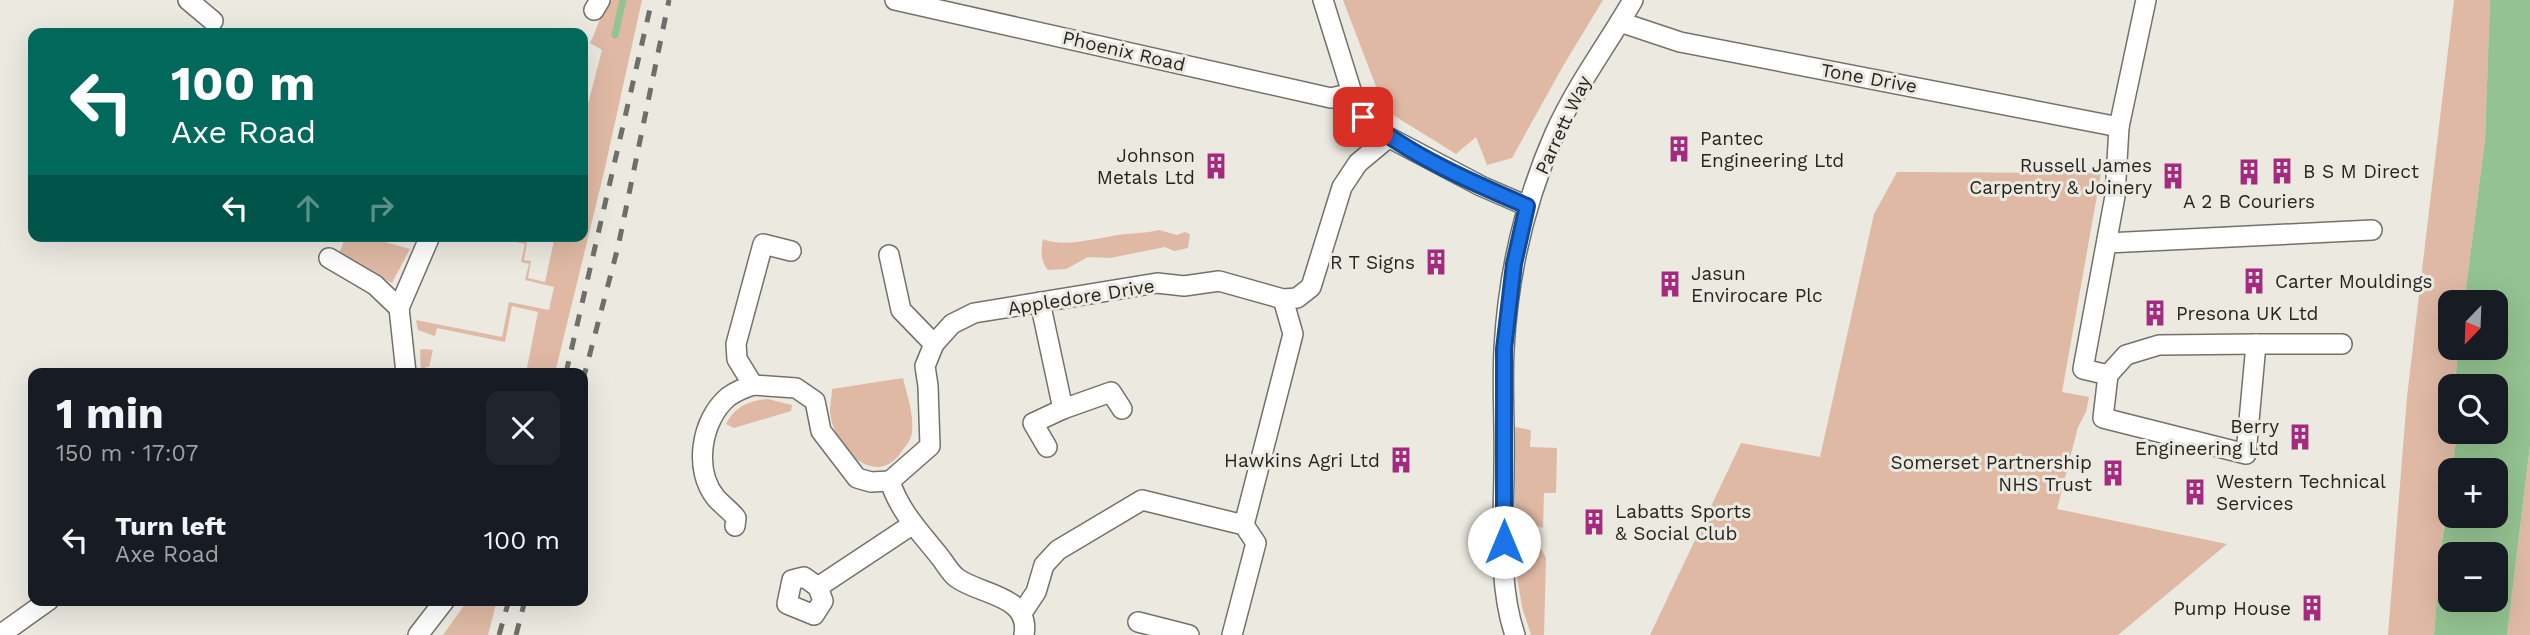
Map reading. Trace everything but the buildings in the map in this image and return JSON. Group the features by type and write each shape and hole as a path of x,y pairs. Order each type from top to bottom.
{"street":[{"path":"188,0 213,21"},
{"name":"Phoenix Road","path":"895,0 1331,98 1352,93"},
{"path":"1323,0 1352,93 1363,117 1386,136 1481,186 1527,206"},
{"name":"Parrett Way","path":"1515,635 1504,584 1504,349 1514,264 1527,206 1556,132 1588,71 1633,0"},
{"path":"2108,375 2083,369 2115,196 2119,127 2146,0"},
{"name":"Tone Drive","path":"1620,22 1692,44 2119,127"},
{"path":"1244,525 1293,334 1283,299 1297,298 1311,287 1342,187 1358,163 1386,136"},
{"path":"2107,243 2372,230"},
{"path":"405,368 398,308 427,242"},
{"path":"753,385 737,359 736,344 763,244 791,251"},
{"path":"735,526 736,518 716,498 708,482 702,458 704,439 712,419 726,398 753,385 796,388 815,401 821,431 857,478 872,482 890,481 930,446 925,366 934,344 901,310 889,255"},
{"path":"329,258 375,285 398,308"},
{"name":"Appledore Drive","path":"934,344 952,324 974,313 1157,282 1184,286 1219,281 1283,299"},
{"path":"1040,302 1063,409"},
{"path":"2256,344 2246,454 2103,418 2108,375 2126,355 2159,345 2256,344 2342,344"},
{"path":"1047,447 1033,423 1111,392 1122,409"},
{"path":"890,481 895,498 957,578 1010,603 1022,613 1026,625 1024,635"},
{"path":"1022,613 1036,592 1044,565 1058,550 1142,500 1244,525 1256,543 1232,635"},
{"path":"818,587 913,524"},
{"path":"0,635 41,606"},
{"path":"418,635 440,606"},
{"path":"1138,622 1189,635"}],"shaded area":[{"path":"609,0 642,0 588,238 588,104 602,50 590,43"},
{"path":"1343,0 1603,0 1512,158 1487,165 1476,137 1456,154 1385,110"},
{"path":"2454,0 2490,0 2485,140 2466,290 2438,290 2438,360 2457,360 2456,374 2438,374 2438,444 2456,444 2454,458 2438,458 2438,528 2443,528 2442,542 2438,542 2434,635 2388,635 2407,397"},
{"path":"2490,0 2530,0 2530,446 2507,635 2434,635 2438,586 2438,612 2508,612 2508,542 2442,542 2444,528 2508,528 2508,458 2454,458 2455,444 2508,444 2508,374 2456,374 2457,360 2508,360 2508,290 2466,290 2485,140"},
{"path":"1897,172 2101,173 2062,392 2089,397 2086,412 2078,427 2057,509 2227,544 2118,635 1650,635 1741,443 1820,457 1874,214"},
{"path":"1159,230 1177,235 1185,232 1190,234 1188,248 1174,251 1165,247 1110,258 1088,257 1066,269 1048,270 1042,259 1043,239 1062,243"},
{"path":"344,242 385,242 410,249 392,283 339,254"},
{"path":"517,242 527,242 524,260 531,261 528,278 545,282 554,242 587,242 556,368 527,368 538,312 512,306 505,342 437,328 435,336 418,330 416,320 502,337 509,302 549,310 554,287 525,280 529,264 521,262 525,244"},
{"path":"420,350 433,350 429,367 421,368"},
{"path":"903,378 911,411 911,437 891,462 880,467 868,465 857,459 838,437 830,411 832,389"},
{"path":"768,399 792,405 791,411 734,428 726,424 733,413 743,406"},
{"path":"1515,427 1531,430 1530,447 1557,448 1556,493 1544,493 1543,528 1520,519 1515,512"},
{"path":"2530,446 2530,635 2507,635"},
{"path":"1529,542 1540,547 1546,558 1544,635 1531,635 1522,607 1514,557 1520,546"},
{"path":"464,606 495,606 488,635 443,635"}],"waterway":[{"path":"615,35 623,0"}],"railway":[{"path":"567,368 652,0"},
{"path":"586,368 618,247 669,0"},
{"path":"499,635 507,606"},
{"path":"516,635 523,606"}],"place":[{"name":"Pantec Engineering Ltd","path":"1679,149"},
{"name":"Johnson Metals Ltd","path":"1216,166"},
{"name":"B S M Direct","path":"2282,171"},
{"name":"A 2 B Couriers","path":"2249,172"},
{"name":"Russell James Carpentry & Joinery","path":"2173,176"},
{"name":"R T Signs","path":"1436,262"},
{"name":"Carter Mouldings","path":"2254,281"},
{"name":"Jasun Envirocare Plc","path":"1670,284"},
{"name":"Presona UK Ltd","path":"2155,313"},
{"name":"Berry Engineering Ltd","path":"2300,437"},
{"name":"Hawkins Agri Ltd","path":"1401,460"},
{"name":"Somerset Partnership NHS Trust","path":"2113,473"},
{"name":"Western Technical Services","path":"2195,492"},
{"name":"Labatts Sports & Social Club","path":"1594,522"},
{"name":"Pump House","path":"2312,608"}],"route":[{"path":"1363,117 1386,136 1481,186 1527,206 1514,264 1504,349 1504,542"}]}
